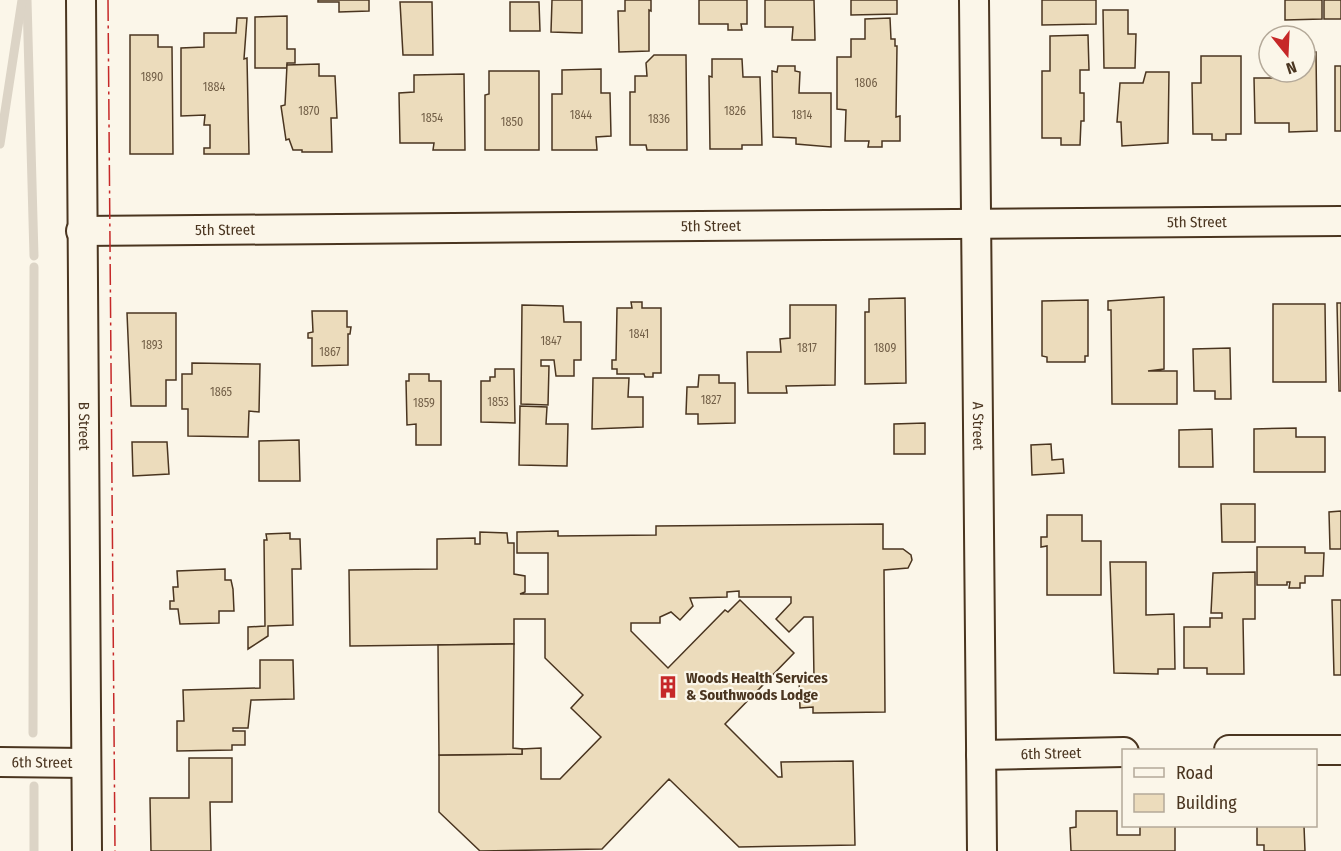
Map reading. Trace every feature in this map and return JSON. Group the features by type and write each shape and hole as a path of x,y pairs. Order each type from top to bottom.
{"street":[{"name":"B Street","path":"81,0 87,851"},
{"name":"A Street","path":"974,0 982,851"},
{"name":"5th Street","path":"81,231 1341,221"},
{"path":"1317,750 1341,750"},
{"name":"6th Street","path":"981,755 1122,752"},
{"name":"6th Street","path":"0,762 85,763"}],"building":[{"path":"318,0 369,0 369,11 339,12 339,2 318,2"},
{"path":"552,0 582,0 582,33 551,32"},
{"path":"625,0 651,0 649,51 619,52 618,11 625,11"},
{"path":"699,0 747,0 747,24 741,24 742,30 728,30 728,24 699,24"},
{"path":"765,0 814,0 815,40 792,40 793,27 765,27"},
{"path":"851,0 897,0 897,14 851,15"},
{"path":"1042,0 1096,0 1096,24 1042,25"},
{"path":"1285,0 1322,0 1322,19 1285,20"},
{"path":"1324,0 1341,0 1341,19 1324,19"},
{"path":"400,2 432,2 433,55 403,55"},
{"path":"510,2 539,2 540,31 510,31"},
{"path":"1103,10 1128,10 1128,34 1136,34 1135,68 1104,68"},
{"path":"287,16 287,49 295,49 295,63 287,63 287,68 255,68 255,17"},
{"path":"237,18 247,18 244,59 247,58 249,154 204,154 204,148 210,148 210,125 204,125 205,115 181,116 181,48 204,47 204,33 236,33"},
{"path":"890,18 891,39 895,39 895,46 897,46 896,117 900,116 900,141 882,141 882,147 868,147 869,141 845,141 846,110 837,109 837,57 851,57 851,39 865,39 865,19"},
{"path":"130,35 158,35 158,47 172,47 173,154 130,154"},
{"path":"1088,35 1089,70 1080,70 1080,93 1084,93 1084,121 1081,121 1080,145 1061,145 1061,138 1042,138 1042,71 1050,71 1050,36"},
{"path":"654,55 686,55 687,150 647,150 646,145 630,145 630,92 635,92 635,76 647,76 646,63"},
{"path":"1201,56 1241,56 1241,134 1226,134 1226,140 1212,140 1212,134 1193,134 1192,83 1201,83"},
{"path":"712,59 742,59 743,77 760,77 762,145 742,145 742,149 710,149 709,76 712,77"},
{"path":"319,64 319,76 335,76 337,118 331,118 332,152 293,150 289,139 286,140 281,106 285,105 287,65"},
{"path":"778,66 795,66 795,71 800,72 799,93 831,93 831,147 796,144 796,138 773,137 772,71 777,72"},
{"path":"1335,66 1341,66 1341,131 1335,131"},
{"path":"601,69 601,93 610,93 611,136 596,137 597,150 552,150 552,94 562,94 562,70"},
{"path":"489,71 539,71 539,150 485,150 485,95 489,94"},
{"path":"1146,72 1169,72 1168,143 1122,146 1121,122 1117,122 1120,83 1143,83"},
{"path":"464,74 465,150 433,150 434,143 400,143 399,93 414,92 414,75"},
{"path":"1254,78 1257,78 1257,84 1316,84 1317,131 1289,132 1289,123 1255,123"},
{"path":"1164,297 1164,369 1148,371 1177,371 1177,404 1112,404 1111,310 1108,310 1108,301"},
{"path":"905,298 906,383 865,384 865,312 869,312 869,299"},
{"path":"1088,300 1088,356 1085,356 1085,362 1047,362 1047,357 1042,356 1042,301"},
{"path":"631,302 642,302 642,308 661,308 661,373 653,373 653,377 645,377 644,374 617,374 617,369 612,369 612,360 616,360 617,308 632,308"},
{"path":"1337,303 1341,303 1341,391 1339,391"},
{"path":"1273,304 1325,304 1326,382 1273,382"},
{"path":"522,305 563,306 564,322 581,322 581,360 574,360 574,376 556,376 554,360 541,360 541,366 549,366 548,405 521,404"},
{"path":"790,305 836,305 835,385 786,386 787,393 748,393 747,352 781,352 780,339 790,338"},
{"path":"312,311 347,311 347,327 351,327 350,334 348,334 348,365 312,366 312,338 308,338 308,333 313,332"},
{"path":"127,313 176,313 176,380 166,380 166,406 131,406"},
{"path":"1230,348 1231,399 1215,399 1215,391 1194,391 1193,349"},
{"path":"192,363 260,364 259,412 249,411 248,437 188,436 188,409 182,409 182,374 192,374"},
{"path":"495,369 514,369 515,423 481,422 481,381 490,381 490,377 495,377"},
{"path":"409,374 429,374 429,381 441,381 441,445 416,445 416,424 407,425 406,381 409,381"},
{"path":"699,375 719,375 719,383 735,383 735,423 698,424 698,414 686,414 687,387 698,387"},
{"path":"593,378 629,378 628,397 643,397 643,427 592,429"},
{"path":"520,406 547,407 546,424 568,424 567,466 519,465"},
{"path":"925,423 925,454 894,454 894,424"},
{"path":"1296,428 1296,437 1325,437 1325,472 1254,472 1254,429"},
{"path":"1212,429 1213,467 1179,467 1179,430"},
{"path":"299,440 300,481 259,481 259,441"},
{"path":"132,442 167,442 169,474 133,476"},
{"path":"1051,444 1052,460 1063,459 1064,473 1032,475 1031,445"},
{"path":"1221,504 1255,504 1255,542 1222,542"},
{"path":"1341,511 1341,549 1330,549 1329,512"},
{"path":"1047,515 1082,515 1082,541 1101,541 1101,595 1047,595 1047,546 1041,547 1041,537 1047,537"},
{"name":"Woods Health Services & Southwoods Lodge","path":"883,524 883,549 903,549 911,555 912,560 908,568 884,570 885,712 813,713 813,707 800,708 799,678 814,678 813,617 804,617 789,632 776,619 791,603 791,597 739,597 739,591 727,592 727,597 690,598 693,606 680,620 671,612 660,617 660,623 631,623 631,631 668,668 725,610 728,612 740,600 794,653 725,724 778,777 782,777 781,762 853,761 855,845 739,847 669,779 602,849 480,851 439,812 439,755 522,754 522,749 541,748 541,779 560,779 601,737 571,708 583,695 545,658 545,619 514,619 514,644 350,646 349,570 437,569 437,539 475,538 475,544 480,544 480,532 507,533 508,543 514,543 514,574 525,576 525,592 520,594 548,594 548,553 517,553 517,532 558,531 558,536 656,535 656,526"},
{"path":"290,533 290,539 300,539 301,569 292,569 293,625 268,626 268,636 248,649 248,627 265,626 264,540 267,540 266,534"},
{"path":"1257,547 1305,547 1305,553 1324,553 1323,576 1305,576 1305,583 1300,583 1300,588 1289,588 1290,582 1287,582 1287,585 1257,585"},
{"path":"1110,562 1146,562 1146,615 1174,614 1175,669 1158,669 1158,674 1114,673"},
{"path":"225,569 225,580 231,580 233,589 234,611 219,611 219,623 180,624 178,609 170,609 170,601 174,601 173,587 178,587 177,571"},
{"path":"1255,572 1255,619 1243,619 1244,674 1207,674 1207,668 1184,668 1184,627 1210,627 1210,618 1222,618 1222,613 1211,613 1213,573"},
{"path":"1332,600 1341,600 1341,675 1334,675"},
{"path":"514,644 513,748 522,749 522,754 439,755 438,645"},
{"path":"260,660 293,660 294,699 251,700 248,728 233,728 233,731 245,731 245,745 232,745 232,750 177,751 177,721 184,721 183,690 260,688"},
{"path":"189,758 232,758 232,802 210,802 211,851 151,851 150,798 189,798"},
{"path":"1076,811 1117,811 1117,835 1140,835 1140,827 1175,827 1175,851 1071,851 1070,828 1076,827"},
{"path":"1257,827 1304,827 1305,851 1264,851 1264,845 1257,845"}],"waterway":[{"path":"0,144 22,0"},
{"path":"27,0 34,256"},
{"path":"33,733 34,267"},
{"path":"34,786 34,851"}],"power":[{"path":"108,0 115,851"}],"place":[{"name":"Woods Health Services & Southwoods Lodge","path":"668,687"}]}
